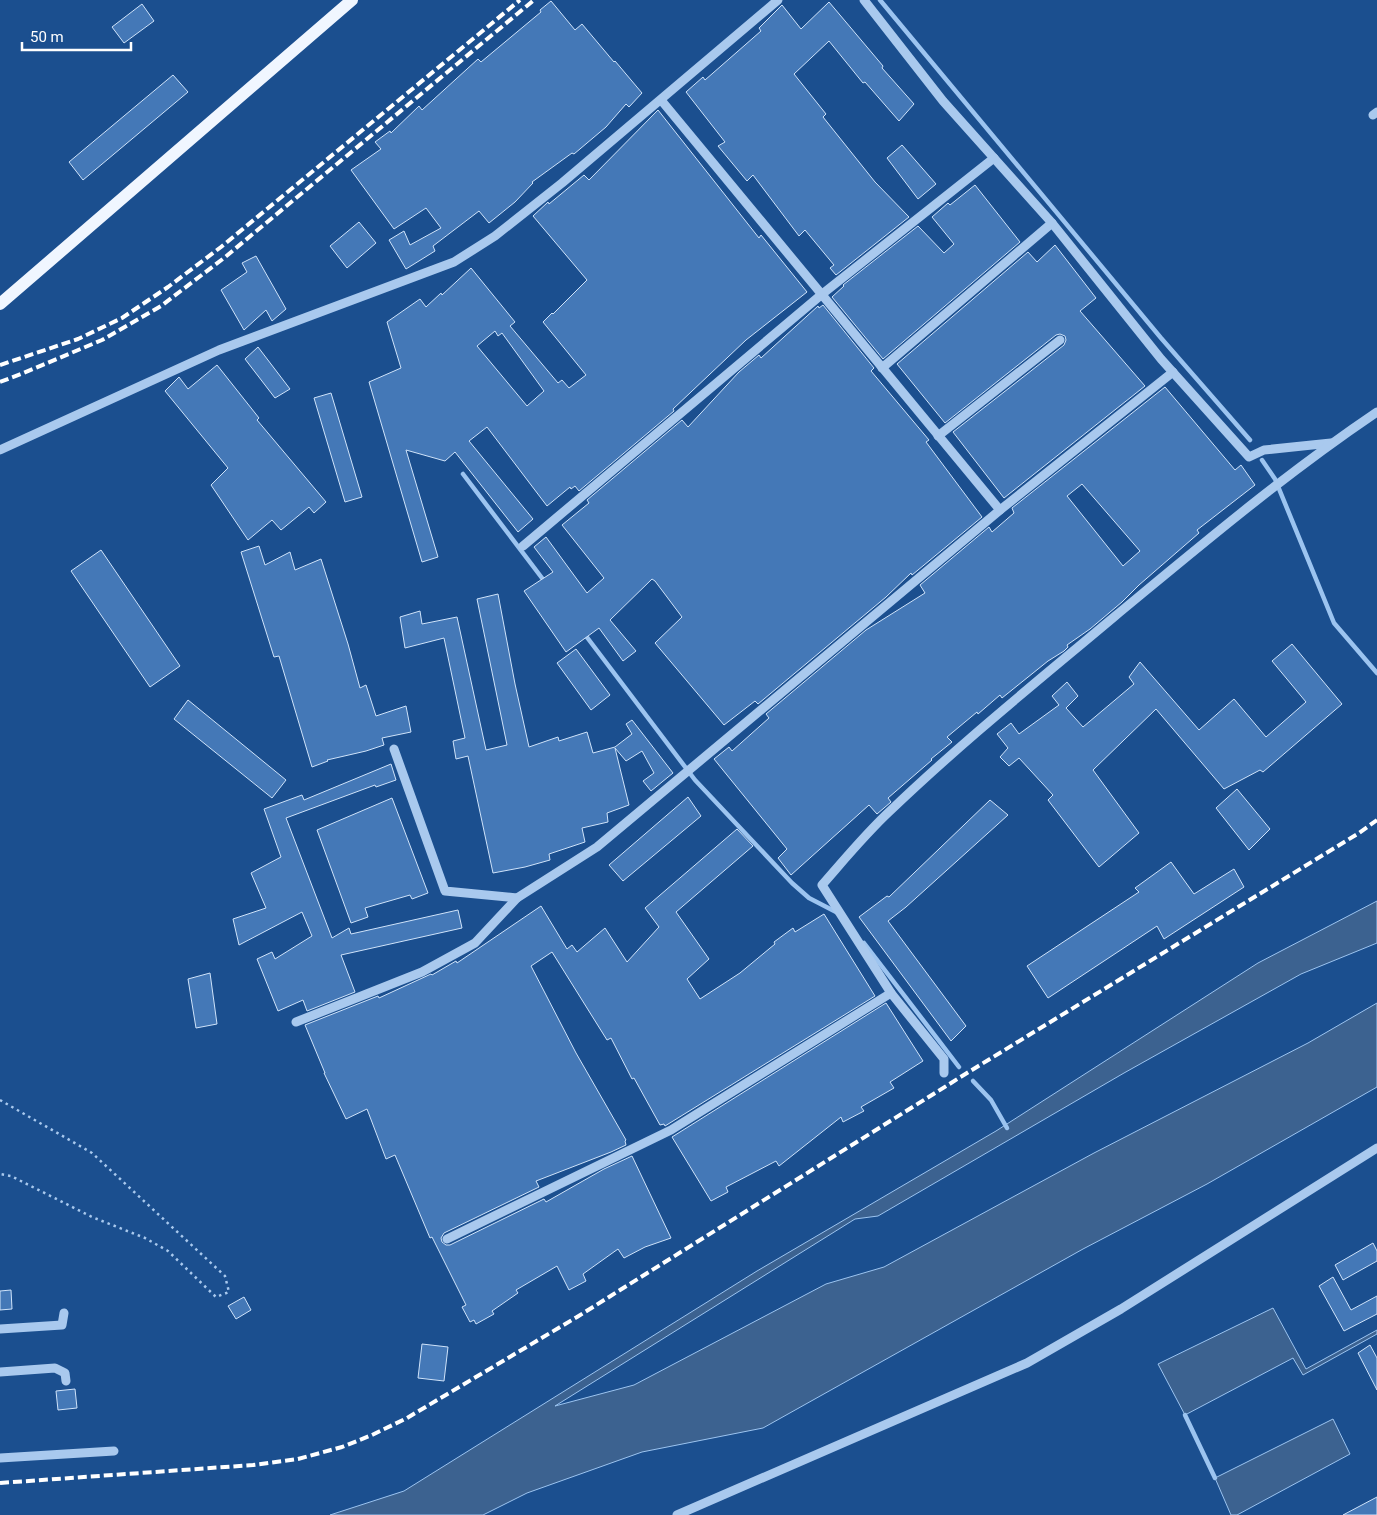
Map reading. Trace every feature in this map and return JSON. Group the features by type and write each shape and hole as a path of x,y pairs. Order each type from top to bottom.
{"main road":[{"path":"0,304 352,0"}],"street":[{"path":"0,450 220,350 454,262 494,236 547,195 778,0"},
{"path":"864,0 943,101 1052,223 1172,372 1249,457 1264,450 1331,443"},
{"path":"660,100 1000,510"},
{"path":"523,546 821,295 994,158"},
{"path":"882,368 1052,223"},
{"path":"938,436 1060,340"},
{"path":"296,1022 422,972 475,943 517,898 591,852 1000,510 1172,372"},
{"path":"944,1073 944,1059 891,993 822,885 889,811 972,736 1282,480 1331,443 1377,412"},
{"path":"394,749 444,890 517,898"},
{"path":"446,1240 671,1130 891,993"},
{"path":"677,1515 1027,1363 1121,1309 1377,1148"},
{"path":"0,1329 62,1325 64,1313"},
{"path":"0,1372 55,1368 64,1373 66,1381"},
{"path":"0,1458 114,1450"}],"path":[{"path":"0,1100 92,1153 225,1276 229,1292 216,1297 168,1251 145,1238 92,1217 11,1176 0,1174"}],"water":[{"path":"1377,901 1377,943 1301,974 1124,1073 878,1216 855,1219 555,1406 634,1385 826,1284 884,1267 1094,1153 1308,1043 1377,1003 1377,1087 1207,1184 1083,1249 763,1428 642,1452 527,1493 483,1515 330,1515 404,1491 757,1271 996,1131 1258,963"},
{"path":"1273,1308 1306,1369 1377,1330 1377,1334 1303,1375 1293,1358 1185,1415 1158,1364"},
{"path":"1333,1419 1350,1454 1237,1515 1231,1515 1215,1478"}],"building":[{"path":"551,1 575,30 582,24 642,93 629,107 626,104 606,127 574,154 572,153 532,182 515,202 489,223 479,211 433,246 435,251 406,269 389,240 404,231 410,245 441,228 426,208 394,229 351,170 381,149 375,142 390,131 391,133 419,106 422,110 478,59 481,62 541,12 540,10"},
{"path":"829,2 883,66 882,68 914,104 899,121 865,82 863,83 829,41 794,74 826,114 823,117 875,182 909,217 836,275 830,268 834,265 805,230 799,236 753,175 747,181 718,146 725,142 686,92 703,77 705,80 761,31 759,28 782,5 801,29"},
{"path":"142,4 154,21 124,43 112,27"},
{"path":"173,75 188,92 83,180 69,162"},
{"path":"658,110 759,238 761,235 807,292 746,340 673,409 674,411 579,491 575,486 571,489 570,487 547,506 487,427 469,441 533,519 518,532 455,452 445,461 406,450 438,557 422,562 369,382 401,368 387,322 420,299 426,307 471,268 515,322 510,326 558,383 562,380 569,388 586,375 543,322 587,280 533,216 548,202 549,204 584,175 589,180","holes":["495,331 498,336 502,333 544,391 527,406 477,346"]},
{"path":"902,145 936,184 918,199 887,158"},
{"path":"975,185 1020,242 883,359 832,297 843,285 918,226 944,253 954,244 932,217 948,203 950,205"},
{"path":"359,222 376,243 347,268 330,246"},
{"path":"1055,245 1096,298 1080,311 1145,386 1004,498 953,432 1064,345 1065,336 1056,335 945,423 897,364 1028,252 1037,262"},
{"path":"256,256 286,309 272,321 266,310 244,330 221,290 247,272 242,263"},
{"path":"823,305 874,368 871,371 929,440 926,442 982,517 912,575 911,573 886,597 758,704 755,701 724,725 655,643 682,617 652,579 610,620 636,651 623,661 599,628 566,652 524,591 553,572 534,547 546,537 587,593 604,578 562,525 589,503 587,500 682,420 688,427 739,372 759,355 761,358 818,306 819,308"},
{"path":"258,347 290,389 275,398 245,359"},
{"path":"217,365 259,418 257,420 326,502 314,513 309,507 281,530 272,520 248,540 211,485 228,468 165,391 179,377 188,389"},
{"path":"1165,387 1235,470 1241,465 1255,485 1197,530 1199,533 1122,602 1090,629 1067,645 1068,647 1064,651 1048,661 1002,698 1000,695 947,737 952,742 888,798 891,802 877,814 869,805 791,875 778,858 787,849 714,759 729,747 732,751 769,718 766,714 866,630 925,593 920,585 989,527 992,532 1014,513 1012,508","holes":["1082,484 1140,551 1123,566 1067,496"]},
{"path":"331,393 362,497 345,502 314,398"},
{"path":"259,546 265,565 290,552 295,570 321,559 360,688 366,685 376,716 406,706 411,732 382,738 384,745 327,760 312,767 279,656 274,657 241,552"},
{"path":"101,550 180,666 150,687 71,571"},
{"path":"498,594 529,747 558,737 559,741 587,732 593,753 615,747 632,734 626,724 632,720 673,773 651,791 643,781 654,773 642,751 626,761 615,748 629,805 607,813 608,822 582,828 585,842 549,854 550,860 493,873 468,756 456,759 453,741 465,738 444,638 405,648 400,617 420,611 422,624 457,617 486,750 507,745 477,599"},
{"path":"1292,644 1342,704 1263,772 1260,770 1224,789 1156,709 1093,770 1139,833 1099,867 1048,800 1053,795 1019,758 1009,766 1000,757 1008,748 997,734 1011,723 1019,734 1059,705 1052,696 1067,682 1078,696 1066,708 1083,727 1134,684 1129,677 1140,662 1199,730 1234,699 1266,737 1306,702 1272,661"},
{"path":"576,649 610,695 591,710 557,663"},
{"path":"188,700 286,780 272,798 174,719"},
{"path":"391,764 396,780 376,787 375,785 286,818 332,938 349,928 351,934 458,910 462,928 341,955 355,992 307,1011 303,1000 278,1011 257,959 272,952 275,959 312,936 302,912 239,945 233,919 266,908 251,873 281,857 264,809 302,795 304,800"},
{"path":"1237,789 1270,829 1249,850 1216,808"},
{"path":"688,797 701,816 623,881 609,865"},
{"path":"392,798 428,893 412,899 410,895 365,908 368,917 351,923 317,830"},
{"path":"990,800 1008,815 888,921 966,1026 951,1041 859,917 887,896 889,897"},
{"path":"737,829 753,846 676,912 709,959 687,979 700,999 740,973 775,944 774,942 793,928 795,932 824,914 875,996 665,1126 664,1124 660,1125 634,1078 632,1079 611,1038 607,1040 552,952 531,966 576,1053 626,1140 626,1145 536,1181 539,1187 444,1233 441,1238 442,1242 450,1245 544,1199 546,1202 604,1169 632,1156 671,1238 645,1247 624,1258 618,1249 583,1274 586,1281 569,1290 557,1266 516,1290 518,1293 492,1311 494,1314 476,1324 474,1320 470,1322 462,1307 466,1305 432,1237 430,1238 395,1155 386,1159 367,1109 346,1119 324,1073 305,1025 378,996 379,998 432,975 456,961 457,963 541,906 567,949 572,945 577,952 605,928 627,962 659,927 645,908"},
{"path":"1171,862 1194,894 1234,869 1244,887 1164,939 1157,926 1048,998 1027,966 1139,892 1135,888"},
{"path":"210,973 217,1024 196,1028 188,979"},
{"path":"886,1003 923,1061 890,1082 894,1088 861,1107 864,1111 843,1122 841,1117 779,1166 776,1161 726,1187 728,1192 711,1201 672,1137"},
{"path":"1373,1243 1377,1251 1377,1261 1343,1280 1335,1265"},
{"path":"1333,1277 1351,1310 1377,1296 1377,1314 1344,1331 1319,1286"},
{"path":"11,1290 12,1309 0,1310 0,1291"},
{"path":"244,1297 251,1310 236,1319 228,1306"},
{"path":"422,1344 448,1347 444,1381 418,1378"},
{"path":"1370,1345 1377,1358 1377,1390 1358,1353"},
{"path":"75,1389 77,1408 58,1410 56,1391"},
{"path":"1377,1497 1377,1515 1343,1515"}],"waterway":[{"path":"880,0 1161,338 1250,440"},
{"path":"1262,460 1275,479 1334,623 1377,673"},
{"path":"463,474 545,582"},
{"path":"583,632 695,780 792,883 809,898 838,913"},
{"path":"864,943 959,1067"},
{"path":"973,1081 991,1100 1007,1128"},
{"path":"1185,1415 1215,1478"}],"railway":[{"path":"0,365 78,339 122,318 168,287 221,247 520,0"},
{"path":"0,382 102,340 161,306 224,258 534,0"},
{"path":"0,1483 253,1465 298,1459 342,1447 372,1435 407,1418 577,1317 967,1073 1359,833 1377,820"}]}
